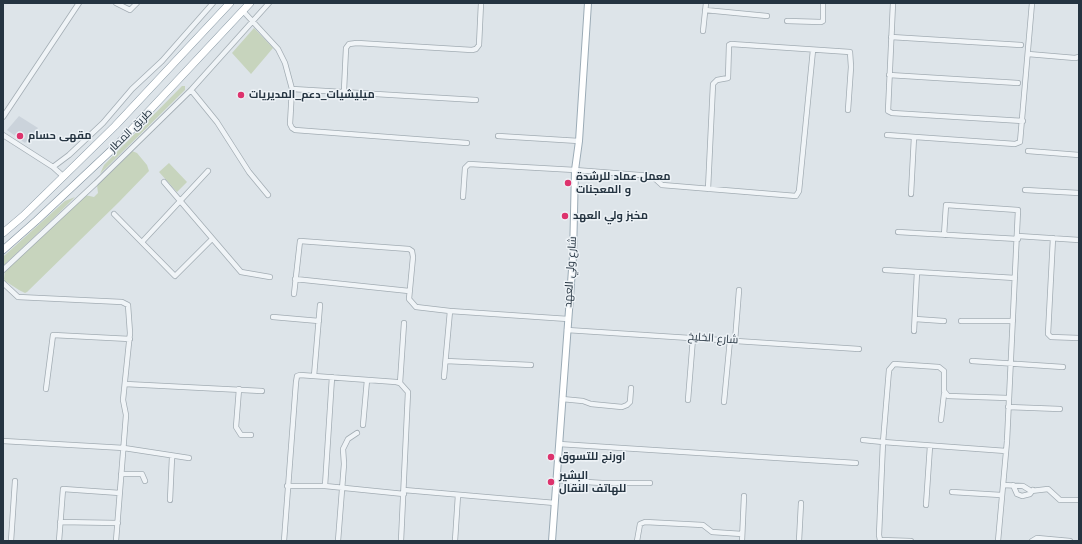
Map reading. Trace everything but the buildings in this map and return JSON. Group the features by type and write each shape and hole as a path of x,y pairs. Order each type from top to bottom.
{"highway":[{"name":"طريق المطار","path":"3,233 64,177 230,3"},
{"name":"طريق المطار","path":"3,250 119,143 250,3"}],"main road":[{"name":"شارع ولي العهد","path":"552,541 573,256 575,170 579,141 588,3"}],"street":[{"path":"3,117 79,3"},
{"path":"117,3 130,10 136,3"},
{"path":"52,167 69,155 104,123 132,89 162,61 213,3"},
{"path":"3,270 96,183 191,90 269,3"},
{"path":"344,90 346,48 349,44 356,43 476,49 479,45 481,3"},
{"path":"703,31 706,3"},
{"path":"787,21 821,22 823,21 824,3"},
{"path":"893,3 887,108 891,113 1023,121"},
{"path":"887,136 1016,144 1021,140 1032,3"},
{"path":"705,10 767,16"},
{"path":"243,11 282,56 292,89 290,124 295,130 467,143"},
{"path":"891,37 1021,45"},
{"path":"708,189 713,84 717,80 728,78 729,45 851,53 848,110"},
{"path":"463,197 465,168 469,164 652,176 662,185 796,196 798,194 813,50"},
{"path":"1028,54 1075,58 1079,57"},
{"path":"889,75 1018,83"},
{"path":"292,89 344,90 476,100"},
{"path":"191,90 217,122 249,172 268,195"},
{"path":"3,135 52,167 64,177"},
{"path":"498,136 579,141"},
{"path":"911,194 914,137"},
{"path":"1028,151 1079,155"},
{"path":"142,242 208,171"},
{"path":"164,182 242,273 270,277"},
{"path":"1025,190 1079,193"},
{"path":"944,235 946,205 1017,209 1018,237 1006,451 998,541"},
{"path":"114,214 175,276 212,239"},
{"path":"898,232 1079,240"},
{"path":"1053,238 1048,334 1051,337 1079,338"},
{"path":"294,294 300,240 410,249 413,257 409,299 416,307 450,311 568,319"},
{"path":"885,270 1015,278"},
{"path":"914,330 917,272"},
{"path":"295,279 409,291"},
{"path":"3,283 18,297 125,303 129,308 130,339 124,400 126,415 116,541"},
{"path":"724,402 739,290"},
{"path":"314,376 320,304"},
{"path":"444,377 450,311"},
{"path":"273,317 319,321"},
{"path":"915,319 944,321"},
{"path":"961,320 1013,321"},
{"path":"400,383 404,323"},
{"name":"شارع الخليخ","path":"567,330 859,349"},
{"path":"46,389 52,335 130,339"},
{"path":"688,400 693,338"},
{"path":"446,361 531,365"},
{"path":"972,361 1011,362 1063,367"},
{"path":"911,541 880,540 878,535 883,442 889,370 892,365 940,367 944,371 944,394 941,420"},
{"path":"284,541 287,486 297,376 332,377 400,383 408,392 409,402 401,541"},
{"path":"325,486 332,377"},
{"path":"363,424 367,380"},
{"path":"125,384 262,391"},
{"path":"562,399 622,407 630,402 631,388"},
{"path":"239,389 236,427 241,435 251,435"},
{"path":"944,394 948,396 1008,398"},
{"path":"1008,407 1060,409"},
{"path":"338,541 344,460 342,449 348,440 357,432"},
{"path":"863,440 1006,451"},
{"path":"3,442 124,448 152,452 172,457 189,458"},
{"path":"559,444 856,464"},
{"path":"926,505 930,446"},
{"path":"170,500 172,457"},
{"path":"121,474 142,474 145,481"},
{"path":"556,480 602,484 650,483"},
{"path":"11,541 15,481"},
{"path":"1003,485 1023,486 1029,490 1048,489 1055,497 1063,500 1079,500"},
{"path":"1013,485 1017,494 1022,496 1030,494 1033,490"},
{"path":"287,486 325,486 555,503"},
{"path":"59,541 63,489 120,493"},
{"path":"952,492 1001,495"},
{"path":"455,541 458,495"},
{"path":"742,541 744,496"},
{"path":"799,541 801,503"},
{"path":"60,522 118,524"},
{"path":"637,541 639,526 645,522 703,525 712,532 742,534"},
{"path":"1032,541 1037,538 1070,541"}],"shaded area":[{"path":"19,116 38,128 25,143 7,130"}],"green space":[{"path":"254,28 273,48 251,74 232,53"},
{"path":"182,86 185,86 185,90 100,174 104,165"},
{"path":"132,151 137,153 147,165 149,171 119,202 27,292 25,293 19,290 5,281 5,270 85,195 94,197 98,193 97,185"},
{"path":"169,163 187,182 177,192 159,172"},
{"path":"75,197 3,266 3,257 5,255 65,201"}],"place":[{"name":"ميليشيات_دعم_المديريات","path":"241,95"},
{"name":"مقهى حسام","path":"20,136"},
{"name":"معمل عماد للرشدة و المعجنات","path":"568,183"},
{"name":"مخبز ولي العهد","path":"565,216"},
{"name":"اورنج للتسوق","path":"551,457"},
{"name":"البشير للهاتف النقال","path":"551,482"}]}
